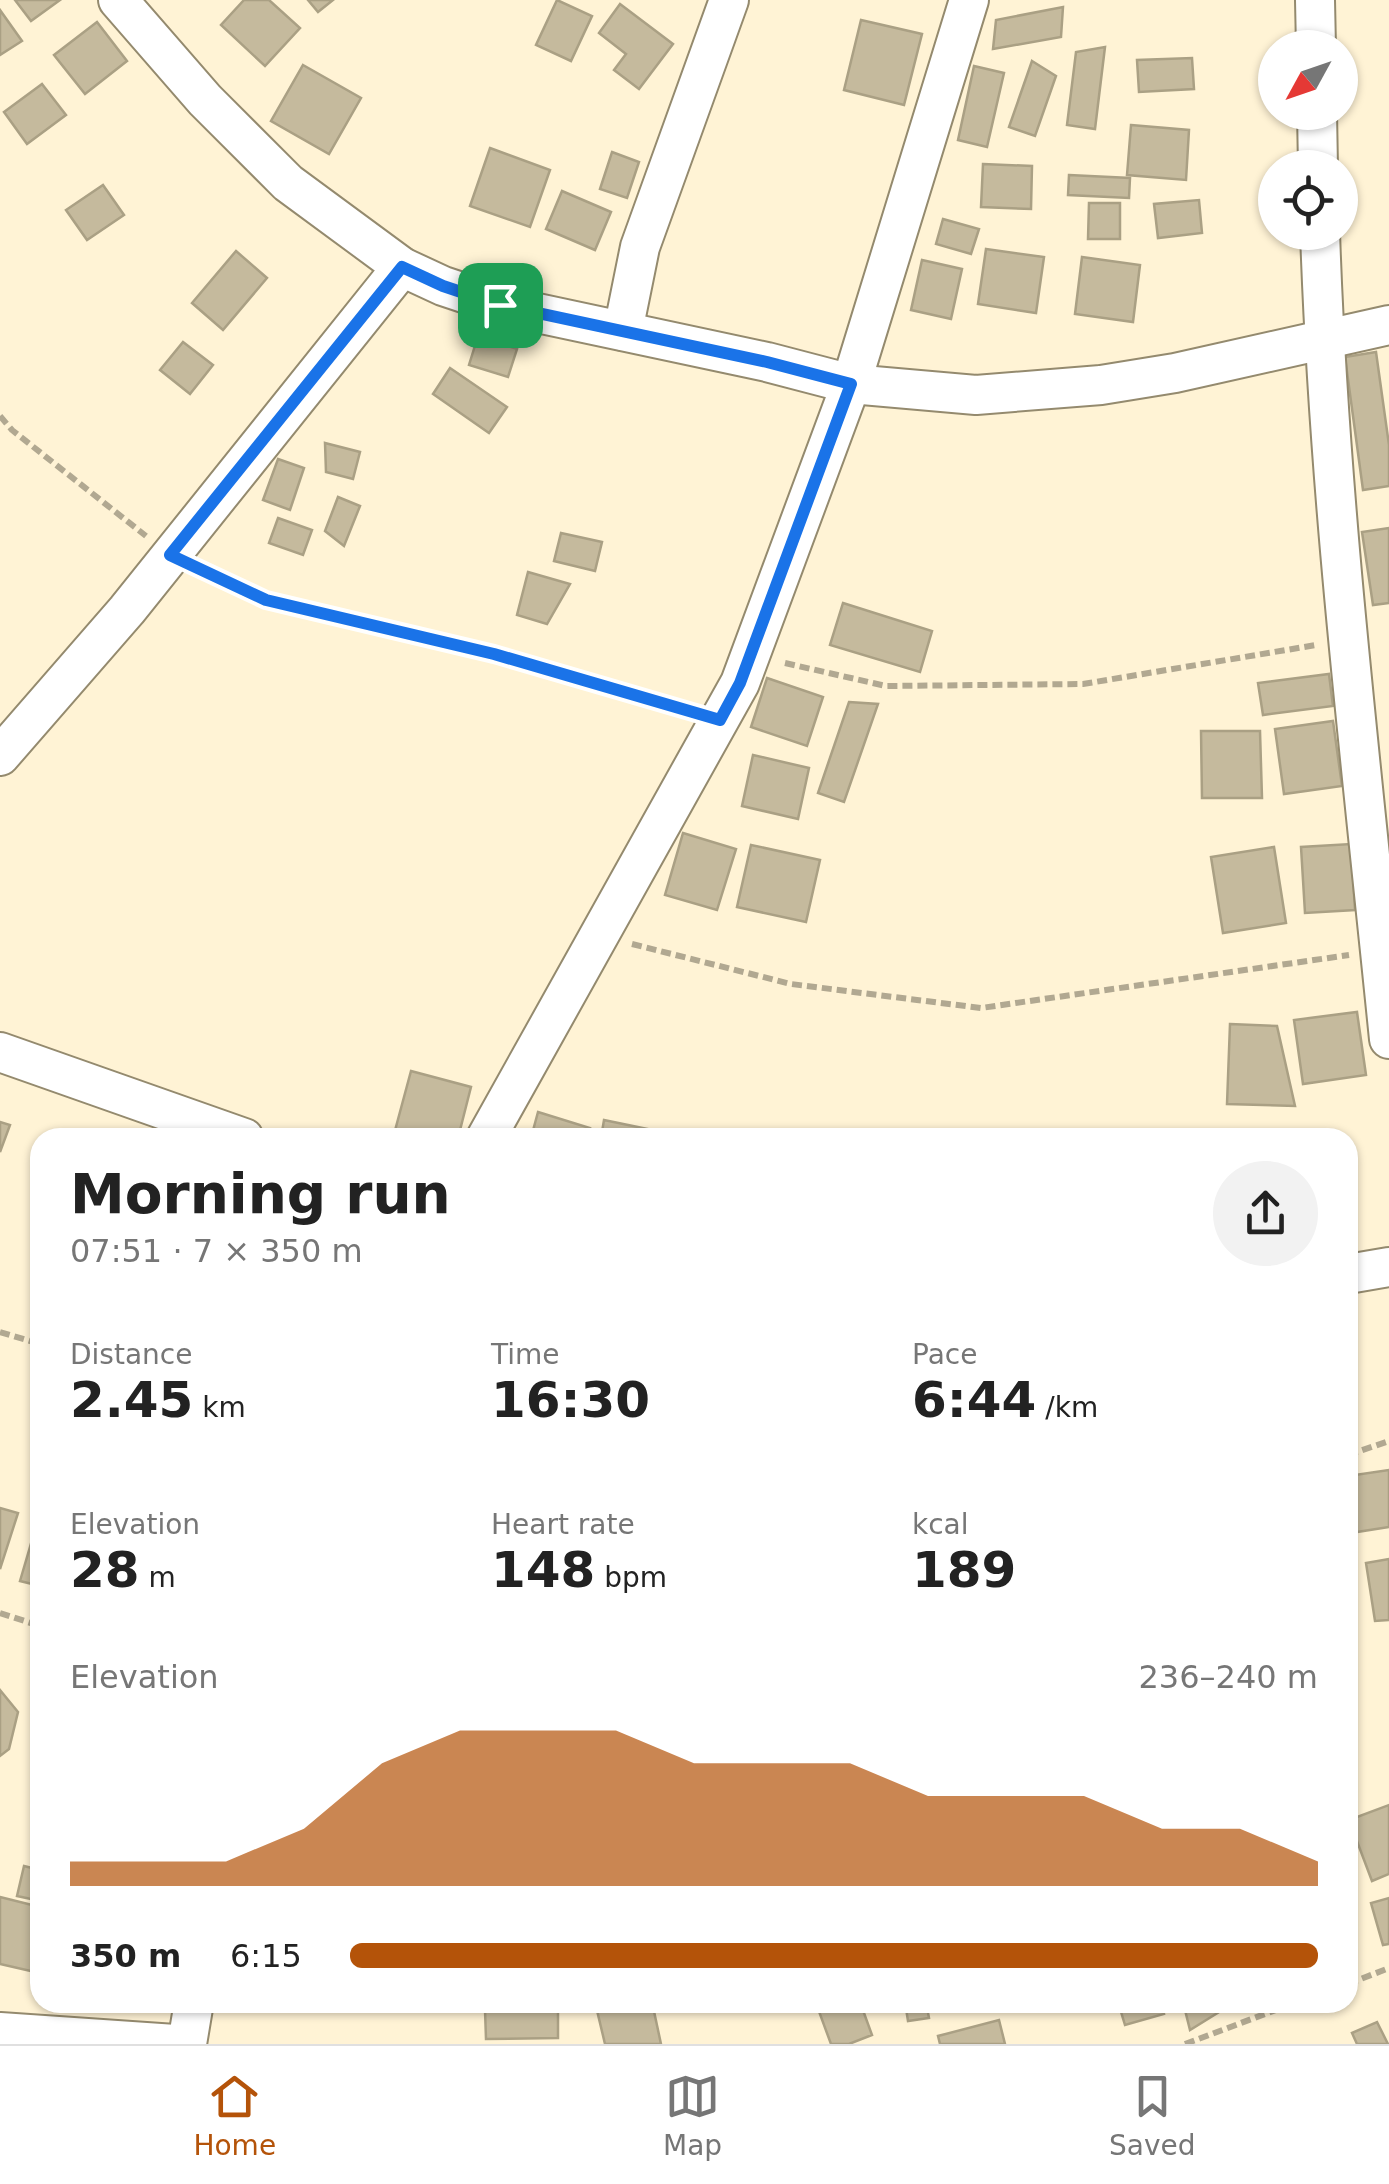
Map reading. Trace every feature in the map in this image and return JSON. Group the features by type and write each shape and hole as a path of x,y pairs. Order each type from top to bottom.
{"street":[{"path":"118,0 206,100 288,183 402,267 500,305 851,384 976,394 1101,385 1389,325"},
{"path":"624,330 640,248 730,0"},
{"path":"492,1128 740,683 851,384 969,0"},
{"path":"1315,0 1316,30"},
{"path":"1321,250 1347,640 1389,1039"},
{"path":"0,756 170,555 402,267"},
{"path":"0,1052 216,1128"},
{"path":"1358,1273 1389,1268"},
{"path":"188,2044 192,2013"},
{"path":"0,2032 174,2044"}],"path":[{"path":"0,416 12,430 170,555 266,600 494,654 720,720"},
{"path":"750,654 886,686 1083,684 1347,640"},
{"path":"598,936 791,984 981,1008 1380,950"},
{"path":"0,1332 30,1341"},
{"path":"1358,1451 1389,1441"},
{"path":"0,1613 30,1623"},
{"path":"1358,1980 1389,1968"},
{"path":"1185,2044 1268,2013"}],"building":[{"path":"15,0 60,0 31,21"},
{"path":"244,0 269,0 300,28 265,66 221,25"},
{"path":"308,0 333,0 318,12"},
{"path":"557,0 592,16 571,61 536,45"},
{"path":"620,4 673,44 639,89 614,70 626,54 599,33"},
{"path":"1063,7 1061,37 993,49 996,20"},
{"path":"0,10 22,41 0,55"},
{"path":"861,20 922,34 904,105 844,90"},
{"path":"97,22 127,61 85,94 54,55"},
{"path":"1105,47 1095,129 1067,125 1076,52"},
{"path":"1192,58 1194,89 1139,92 1137,60"},
{"path":"1032,61 1056,76 1035,136 1009,127"},
{"path":"303,65 361,98 329,154 271,121"},
{"path":"974,66 1004,73 987,147 958,140"},
{"path":"42,84 66,115 27,144 4,112"},
{"path":"1131,125 1189,130 1186,180 1127,175"},
{"path":"490,148 550,170 530,227 470,206"},
{"path":"612,152 639,162 627,198 600,189"},
{"path":"983,164 1032,166 1031,209 981,207"},
{"path":"1069,175 1130,178 1129,198 1068,195"},
{"path":"103,185 124,215 87,240 66,210"},
{"path":"562,191 611,212 595,250 546,229"},
{"path":"1199,200 1202,233 1158,238 1154,204"},
{"path":"1089,203 1120,203 1120,239 1088,239"},
{"path":"943,219 979,229 971,254 936,244"},
{"path":"986,249 1044,257 1036,313 978,304"},
{"path":"236,251 267,278 223,330 192,303"},
{"path":"1082,257 1140,265 1133,322 1075,314"},
{"path":"922,260 962,269 951,319 911,310"},
{"path":"478,336 517,349 508,377 469,365"},
{"path":"183,342 213,365 190,394 160,370"},
{"path":"1376,352 1389,445 1389,486 1363,490 1345,357"},
{"path":"450,368 507,407 489,433 433,394"},
{"path":"325,443 360,452 353,479 326,472"},
{"path":"278,459 304,468 290,510 263,500"},
{"path":"338,497 360,506 344,546 325,531"},
{"path":"278,518 312,530 303,555 269,543"},
{"path":"1389,528 1389,603 1373,605 1362,532"},
{"path":"561,533 602,542 595,571 554,561"},
{"path":"528,572 570,584 547,624 517,615"},
{"path":"843,603 932,631 920,672 830,645"},
{"path":"1329,674 1333,706 1263,715 1258,683"},
{"path":"767,678 823,697 807,746 751,727"},
{"path":"849,702 878,704 844,802 818,793"},
{"path":"1333,721 1342,786 1284,794 1275,729"},
{"path":"1201,731 1260,731 1262,798 1202,798"},
{"path":"753,755 809,768 798,819 742,806"},
{"path":"683,833 736,849 717,910 665,895"},
{"path":"1351,844 1355,910 1305,913 1301,847"},
{"path":"751,845 820,860 806,922 737,907"},
{"path":"1274,847 1286,923 1223,933 1211,857"},
{"path":"1357,1012 1366,1075 1303,1084 1294,1020"},
{"path":"1230,1024 1277,1026 1295,1106 1227,1104"},
{"path":"411,1071 471,1087 461,1128 396,1128"},
{"path":"538,1112 590,1128 534,1128"},
{"path":"604,1120 643,1128 603,1128"},
{"path":"0,1122 10,1125 0,1152"},
{"path":"1389,1470 1389,1527 1358,1532 1358,1475"},
{"path":"0,1508 18,1513 0,1569"},
{"path":"30,1547 30,1584 20,1581"},
{"path":"1389,1559 1389,1620 1375,1621 1366,1563"},
{"path":"0,1690 18,1712 9,1749 0,1756"},
{"path":"1389,1805 1389,1874 1372,1881 1358,1844 1358,1817"},
{"path":"24,1866 30,1868 30,1899 17,1896"},
{"path":"0,1897 30,1904 30,1971 0,1964"},
{"path":"1389,1898 1389,1944 1383,1945 1371,1903"},
{"path":"485,2013 558,2013 558,2038 486,2039"},
{"path":"598,2013 654,2013 661,2044 605,2044"},
{"path":"820,2013 864,2013 872,2035 849,2044 831,2044"},
{"path":"907,2013 928,2013 929,2018 908,2021"},
{"path":"1121,2013 1164,2013 1164,2014 1125,2025"},
{"path":"1186,2013 1218,2013 1190,2030"},
{"path":"999,2020 1005,2044 940,2044 938,2036"},
{"path":"1377,2022 1388,2044 1357,2044 1352,2033"}],"route":[{"path":"402,267 500,305 767,362 851,384 740,683 720,720 494,654 266,600 170,555 402,267"}]}
